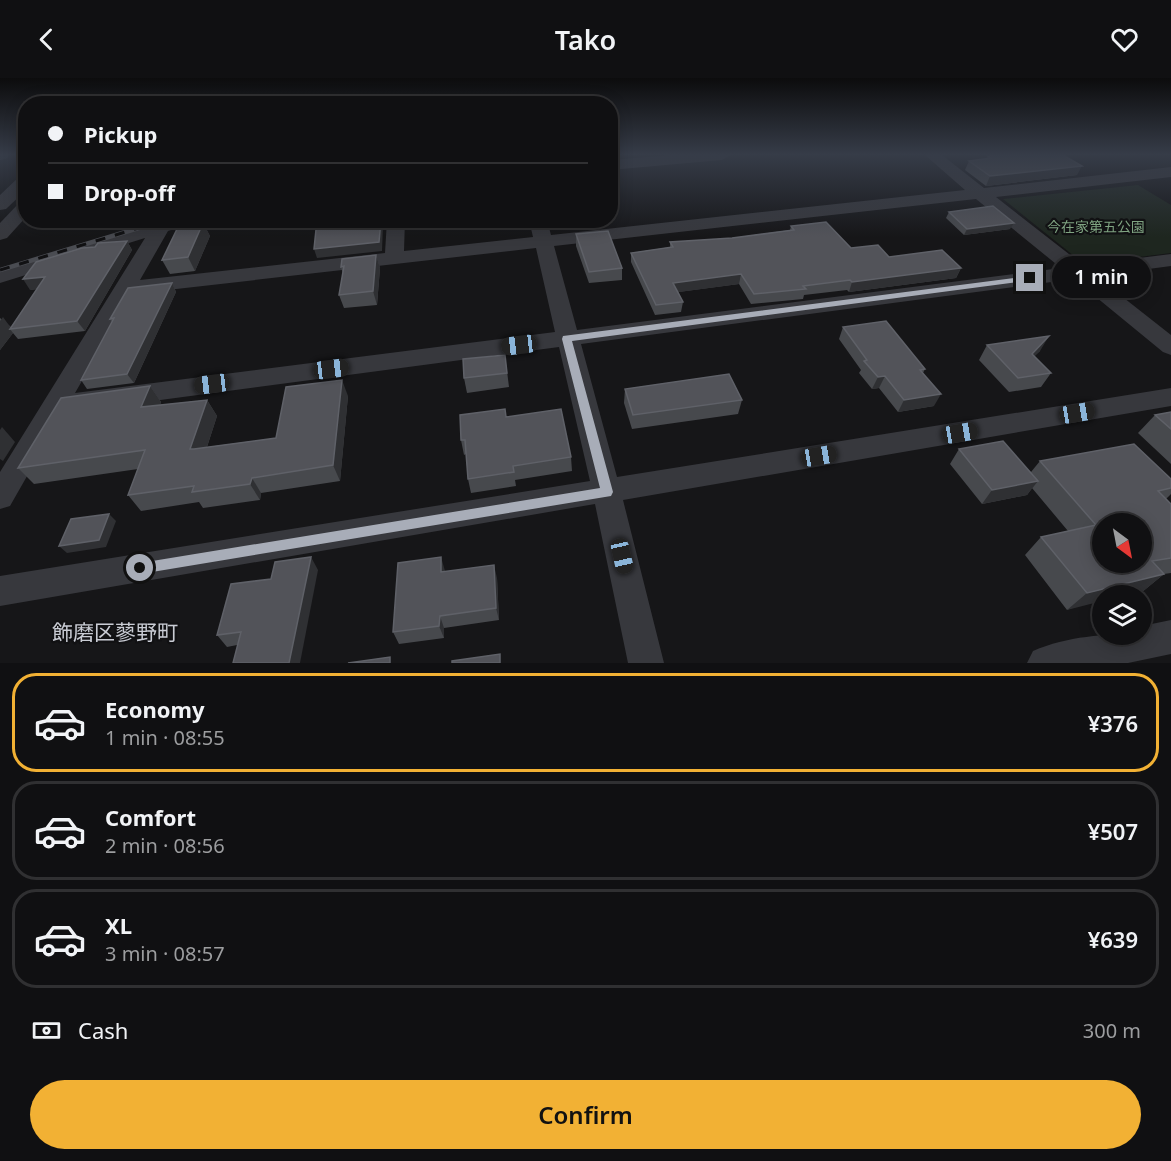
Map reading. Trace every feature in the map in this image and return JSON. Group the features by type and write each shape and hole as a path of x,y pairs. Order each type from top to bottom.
{"street":[{"path":"967,182 1171,347"},
{"path":"618,225 982,194 1083,182"},
{"path":"0,205 18,188"},
{"path":"0,234 18,215"},
{"path":"0,277 158,228"},
{"path":"0,497 160,228"},
{"path":"394,259 396,228"},
{"path":"126,288 394,259 541,232 587,228"},
{"path":"541,232 607,492 646,663"},
{"path":"56,405 1171,260"},
{"path":"0,591 1171,397"},
{"path":"1045,663 1171,637"}],"green space":[{"name":"今在家第五公園","path":"1138,185 1171,205 1171,253 1084,264 1003,199"}],"building":[{"path":"993,206 1014,223 967,229 949,212"},
{"path":"826,222 851,248 878,245 889,257 942,250 961,268 852,282 850,280 803,286 806,289 754,294 741,274 673,283 683,302 656,305 631,253 673,247 670,242 732,238 794,230 791,226"},
{"path":"178,228 201,228 188,257 162,260"},
{"path":"316,228 380,228 379,242 314,249"},
{"path":"608,231 622,268 589,272 576,234"},
{"path":"127,241 77,321 10,329 45,277 23,279 36,262 82,248 95,247 98,243"},
{"path":"376,255 373,291 339,295 344,266 341,267 342,259"},
{"path":"172,283 127,374 81,380 114,318 110,319 128,288"},
{"path":"886,321 925,369 920,370 941,394 904,400 885,376 878,377 864,361 867,360 843,327"},
{"path":"1049,336 1032,354 1051,373 1018,378 987,345"},
{"path":"505,355 507,373 464,378 463,359"},
{"path":"729,374 742,400 633,415 625,389"},
{"path":"342,380 333,465 252,478 250,484 192,492 194,486 128,495 145,450 18,468 61,398 150,386 141,407 207,400 190,449 194,449 276,438 286,387"},
{"path":"505,409 506,417 561,409 571,457 513,466 514,472 468,479 465,440 461,440 460,415"},
{"path":"1171,412 1171,429 1155,415"},
{"path":"1003,441 1038,481 992,490 959,449"},
{"path":"1134,444 1171,479 1171,488 1158,491 1171,504 1171,558 1152,561 1152,513 1092,513 1092,520 1040,461"},
{"path":"109,514 99,540 59,546 71,519"},
{"path":"1092,526 1092,573 1152,573 1152,561 1164,574 1119,585 1092,585 1092,592 1087,593 1041,537"},
{"path":"311,557 289,663 233,663 241,632 217,635 231,584 271,579 275,562"},
{"path":"441,557 441,572 494,565 496,608 440,616 439,626 393,632 398,563"},
{"path":"500,654 500,663 452,663 452,661"},
{"path":"390,657 390,663 348,663"}],"railway":[{"path":"0,270 139,228"}],"district":[{"name":"飾磨区蓼野町","path":"115,632"}],"route":[{"path":"140,568 607,492 567,339 1030,278"}]}
